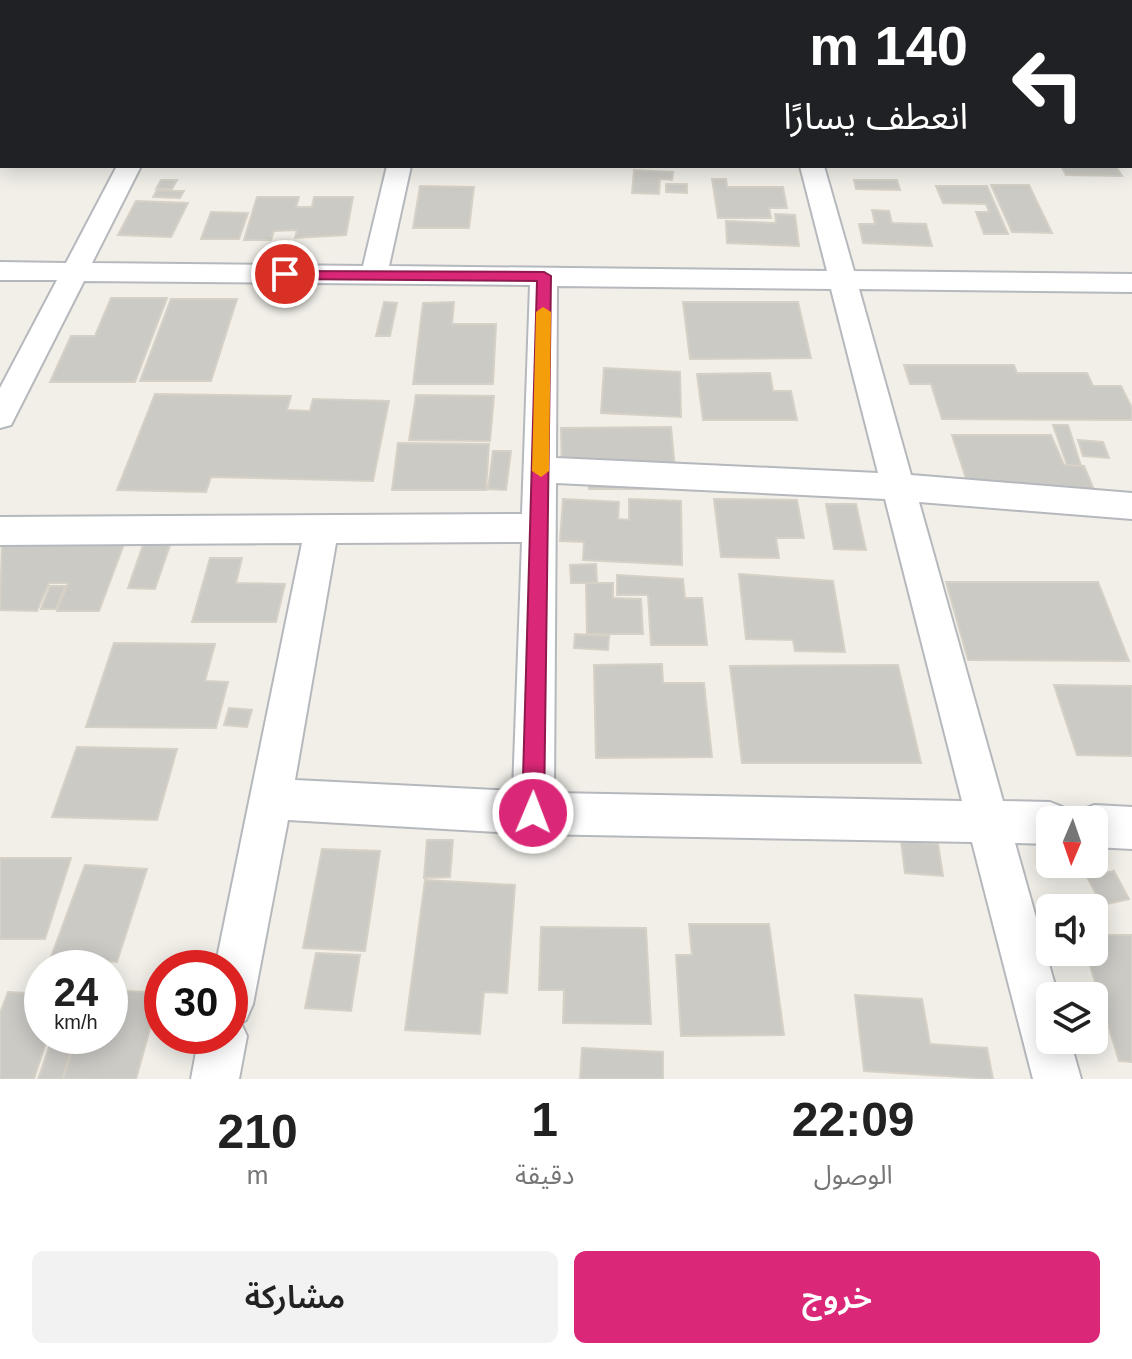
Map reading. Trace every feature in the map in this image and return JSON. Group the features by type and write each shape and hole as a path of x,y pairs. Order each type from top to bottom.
{"street":[{"path":"0,417 78,272 128,168"},
{"path":"374,275 399,168"},
{"path":"813,168 990,819 1057,1079"},
{"path":"0,271 1132,283"},
{"path":"533,813 544,276"},
{"path":"541,470 898,487 1132,506"},
{"path":"0,531 321,532 540,528"},
{"path":"241,950 321,532"},
{"path":"272,799 533,813 1036,822"},
{"path":"1108,827 1132,828"},
{"path":"215,1079 220,1054"}],"building":[{"path":"1062,168 1117,168 1122,176 1066,175"},
{"path":"634,170 673,172 672,180 660,179 659,194 632,193"},
{"path":"712,179 726,179 727,187 783,187 787,208 769,208 771,218 718,218"},
{"path":"161,180 177,180 172,189 156,189"},
{"path":"854,180 897,180 900,190 856,189"},
{"path":"666,184 687,184 687,193 666,192"},
{"path":"991,185 1029,185 1052,233 1012,232"},
{"path":"420,186 474,187 469,228 413,228"},
{"path":"936,186 987,186 1008,234 984,234 976,212 989,212 986,204 943,203"},
{"path":"157,190 184,191 180,198 153,197"},
{"path":"257,197 299,197 296,207 312,207 314,197 353,197 346,235 295,238 297,230 274,231 271,240 244,240"},
{"path":"136,201 188,203 171,237 118,235"},
{"path":"872,210 889,211 892,223 926,224 932,246 863,243 859,224 875,224"},
{"path":"211,212 248,213 239,239 201,239"},
{"path":"775,214 795,215 799,246 727,243 726,221 776,223"},
{"path":"111,298 167,298 135,382 50,382 71,336 95,336"},
{"path":"171,299 237,299 211,381 140,381"},
{"path":"384,302 397,303 390,336 376,336"},
{"path":"454,302 452,324 496,324 493,384 413,384 423,303"},
{"path":"683,302 798,302 811,358 690,359"},
{"path":"904,365 1014,365 1017,373 1087,373 1093,386 1121,386 1132,408 1132,420 942,419 931,384 910,384"},
{"path":"604,368 680,372 681,417 601,413"},
{"path":"770,373 773,391 791,391 797,420 703,420 697,374"},
{"path":"155,394 291,396 287,410 310,411 313,399 389,401 373,481 211,477 206,492 117,490"},
{"path":"416,395 494,396 490,441 409,440"},
{"path":"1053,425 1068,425 1081,466 1067,465"},
{"path":"671,427 677,489 589,489 589,475 562,475 561,428"},
{"path":"952,435 1051,435 1064,465 1084,466 1095,492 970,491"},
{"path":"1078,440 1103,442 1109,458 1083,456"},
{"path":"398,443 489,444 486,490 392,490"},
{"path":"493,451 511,451 506,490 488,489"},
{"path":"563,499 619,502 618,519 629,520 629,499 681,501 682,565 583,560 584,542 560,541"},
{"path":"714,499 797,500 804,538 776,538 779,558 721,557"},
{"path":"826,504 856,504 866,550 834,549"},
{"path":"2,541 124,544 99,611 57,611 68,583 49,583 37,611 0,610"},
{"path":"143,545 170,545 155,589 128,588"},
{"path":"210,558 242,558 236,583 285,584 276,622 192,622"},
{"path":"596,564 597,583 571,583 570,565"},
{"path":"739,574 833,581 845,652 795,651 793,640 746,639"},
{"path":"617,575 683,579 685,598 702,598 707,645 651,645 648,595 617,595"},
{"path":"946,582 1098,582 1129,661 968,660"},
{"path":"586,583 613,583 613,598 641,599 643,634 587,634"},
{"path":"50,586 65,586 56,609 41,609"},
{"path":"575,634 609,636 608,650 574,648"},
{"path":"114,643 215,644 205,681 228,682 216,728 86,727"},
{"path":"662,664 663,683 704,683 712,757 596,758 594,665"},
{"path":"898,665 921,763 742,763 730,666"},
{"path":"1054,685 1132,686 1132,756 1077,755"},
{"path":"229,708 252,710 247,727 224,725"},
{"path":"77,747 177,749 157,820 52,817"},
{"path":"427,840 453,840 450,877 424,878"},
{"path":"901,841 938,844 943,876 905,873"},
{"path":"322,849 380,851 365,951 303,948"},
{"path":"0,858 71,858 45,939 0,939"},
{"path":"85,865 147,869 121,950 54,950"},
{"path":"1114,871 1129,899 1108,904 1108,894 1096,894 1088,878 1108,878 1108,872"},
{"path":"425,880 515,885 507,993 484,992 480,1034 405,1030"},
{"path":"689,924 769,924 784,1035 681,1036 676,955 692,955"},
{"path":"541,927 646,928 651,1024 563,1023 564,990 539,990"},
{"path":"1108,935 1132,935 1132,1062 1119,1061 1108,1025 1108,982 1095,982 1090,966 1108,966"},
{"path":"316,953 360,955 351,1011 305,1008"},
{"path":"128,991 144,992 144,1050 136,1079 63,1079 71,1054 128,1054"},
{"path":"8,992 24,993 24,1054 42,1054 34,1079 0,1079 0,1013"},
{"path":"855,995 922,999 930,1044 987,1048 993,1079 864,1071"},
{"path":"582,1048 663,1052 663,1079 580,1079"},
{"path":"47,1054 70,1054 62,1079 38,1079"}],"slow traffic":[{"path":"541,471 543,312"}],"route":[{"path":"285,274 544,276 533,813"}]}
